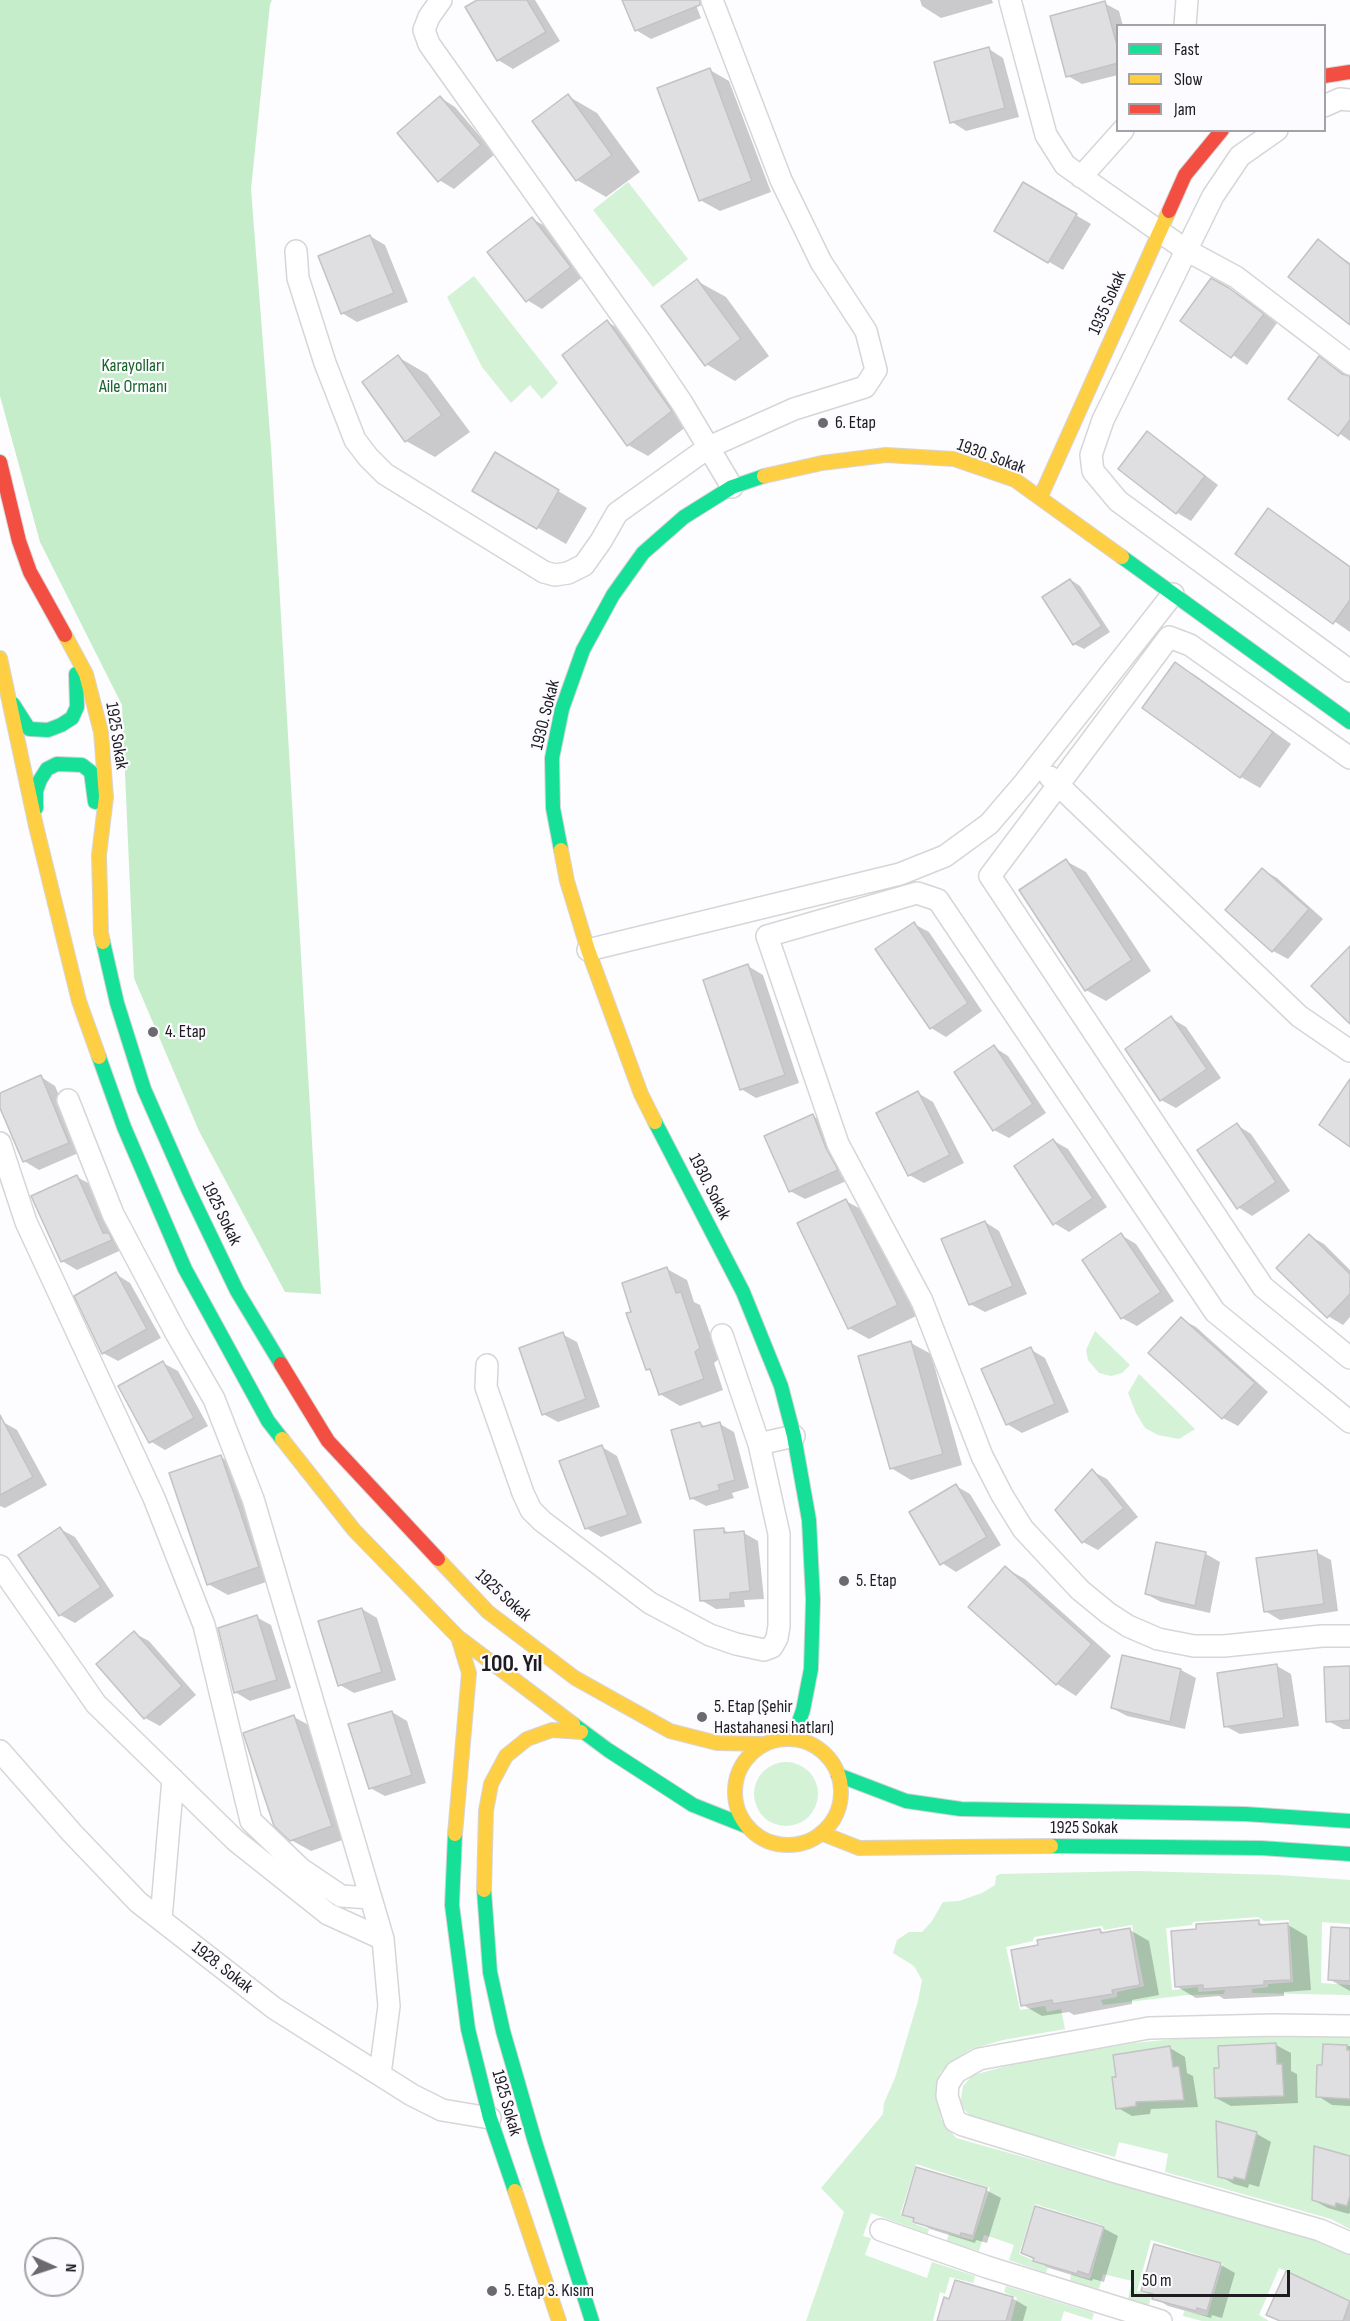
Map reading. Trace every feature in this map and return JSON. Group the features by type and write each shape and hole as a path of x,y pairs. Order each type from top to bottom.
{"main road":[{"path":"1326,76 1350,72"},
{"name":"1935 Sokak","path":"1040,498 1185,175 1220,132"},
{"name":"1930. Sokak","path":"793,1739 803,1710 811,1669 813,1600 809,1520 794,1436 781,1386 743,1292 641,1094 588,950 567,881 553,808 552,758 562,709 583,650 613,595 643,553 684,517 732,487 765,476 822,463 886,455 954,459 1015,480 1350,722"},
{"name":"1925 Sokak","path":"0,462 19,541 30,572 86,674 101,732 106,797 99,855 101,933 117,1002 144,1089 188,1189 237,1291 328,1441 488,1612 575,1678 670,1731 717,1743 765,1744"},
{"path":"6,688 21,719 29,729 48,730 72,718 78,690 75,669 55,618"},
{"name":"1925 Sokak","path":"0,658 36,826 79,1001 124,1127 185,1269 268,1421 354,1530 458,1637 581,1732 693,1805 746,1826"},
{"path":"36,826 36,792 47,769 57,764 82,765 91,772 99,855"},
{"name":"1925 Sokak","path":"458,1637 469,1673 456,1822 452,1905 468,2030 490,2118 559,2321"},
{"name":"1925 Sokak","path":"581,1732 552,1730 527,1739 506,1756 491,1784 486,1810 484,1882 490,1972 503,2031 535,2142 592,2321"},
{"path":"779,1739 793,1739 821,1750 831,1761 838,1775 841,1791 839,1807 832,1821 821,1833 807,1842 790,1845 774,1844 758,1837 746,1826 738,1811 734,1796 736,1780 742,1765 752,1753 765,1744 779,1739"},
{"name":"1925 Sokak","path":"838,1775 906,1801 961,1809 1245,1814 1350,1821"},
{"name":"1925 Sokak","path":"821,1833 859,1848 1115,1845 1261,1848 1350,1854"}],"street":[{"path":"441,0 429,17 424,30 429,44 640,341 709,447 732,487"},
{"path":"296,251 298,278 326,363 356,440 368,457 385,474 544,572 555,575 568,573 584,566 617,513 709,447 794,409 865,387 876,370 866,331 821,262 782,180 712,0"},
{"path":"1010,0 1046,135 1065,165 1186,250 1236,278 1350,364"},
{"path":"1185,24 1187,0"},
{"path":"1326,105 1340,99 1350,99"},
{"path":"1081,177 1121,132"},
{"path":"1274,132 1240,156 1213,196 1102,420 1091,455 1093,471 1118,501 1350,671"},
{"path":"588,950 900,874 945,856 989,824 1173,594"},
{"path":"1350,758 1190,645 1169,637 990,876 1263,1287 1350,1358"},
{"path":"1038,765 1299,1016 1350,1051"},
{"path":"767,936 917,893 938,900 1215,1312 1350,1422"},
{"path":"760,908 767,936 838,1144 922,1301 982,1456 1023,1529 1080,1590 1108,1614 1158,1639 1194,1646 1214,1646 1322,1636 1350,1636"},
{"path":"68,1100 113,1214 214,1399 253,1499 383,1939 389,2006 380,2074"},
{"path":"0,1143 26,1222 154,1498 204,1625 251,1821 301,1869 341,1896 370,1898"},
{"path":"487,1365 486,1387 531,1510 542,1521 651,1604 710,1635 764,1650 772,1647 777,1638 779,1626 779,1534 759,1444 722,1335"},
{"path":"759,1444 794,1436"},
{"path":"0,1566 96,1704 172,1779 235,1840 328,1914 383,1939"},
{"name":"1928. Sokak","path":"0,1751 72,1833 138,1902 274,2008 412,2095 442,2110 490,2118"},
{"path":"160,1919 172,1779"},
{"path":"1350,2026 1149,2028 979,2059 956,2072 948,2084 947,2096 955,2121 963,2125 1116,2172 1320,2230 1350,2243"},
{"path":"881,2230 987,2267 1161,2321"}],"green space":[{"name":"Karayolları Aile Ormanı","path":"0,0 272,0 251,189 271,447 321,1294 285,1292 199,1131 134,978 122,705 40,542 0,396"},
{"path":"628,182 688,259 653,287 593,210"},
{"path":"474,276 558,383 542,399 530,385 511,403 482,367 447,297"},
{"path":"1095,1331 1130,1365 1122,1373 1111,1376 1099,1373 1088,1360 1086,1350"},
{"path":"1139,1374 1195,1429 1179,1439 1158,1435 1145,1428 1128,1393"},
{"path":"780,1762 792,1762 809,1771 816,1782 818,1794 816,1806 809,1817 792,1826 780,1826 768,1821 759,1812 754,1800 754,1788 759,1776 768,1767"},
{"path":"1137,1871 1279,1875 1350,1880 1350,1924 1322,1922 1321,1983 1350,1985 1350,1995 1252,1993 1252,1989 1268,1987 1268,1984 1293,1982 1289,1920 1264,1921 1258,1917 1193,1922 1192,1925 1166,1928 1172,1990 1198,1987 1198,1992 1225,1990 1224,1994 1187,1995 1103,2005 1101,2000 1117,1997 1117,1992 1144,1986 1132,1925 1104,1930 1102,1926 1034,1937 1033,1941 1006,1947 1020,2010 1045,2006 1047,2012 1061,2009 1065,2029 1003,2040 971,2049 951,2062 940,2073 936,2087 941,2119 956,2138 1318,2240 1332,2246 1350,2255 1350,2300 1279,2268 1259,2315 1269,2321 1202,2321 1183,2316 1184,2311 1207,2316 1223,2263 1151,2240 1137,2291 1151,2295 1149,2305 1128,2299 1132,2281 1103,2274 1099,2289 1070,2281 1071,2274 1090,2279 1105,2226 1035,2204 1019,2254 1048,2267 1046,2273 1009,2260 1014,2245 994,2238 984,2235 979,2251 946,2242 949,2234 973,2240 990,2188 916,2164 900,2215 913,2219 912,2223 929,2229 928,2234 871,2213 863,2236 871,2238 865,2255 927,2278 932,2262 975,2276 973,2283 950,2277 945,2294 940,2292 933,2321 806,2321 844,2212 821,2188 883,2114 884,2103 895,2078 918,2001 922,1980 914,1966 893,1953 897,1940 909,1932 922,1932 932,1921 943,1902 959,1901 982,1893 995,1885 996,1876 1000,1874"},
{"path":"1215,2035 1350,2035 1350,2229 1331,2219 1165,2172 1168,2154 1119,2142 1115,2157 973,2119 960,2105 963,2086 973,2075 1022,2062 1134,2043"},
{"path":"1006,2286 1094,2313 1092,2320 1064,2311 1061,2321 1011,2321 1017,2298 1004,2292"}],"building":[{"path":"477,0 527,0 546,32 497,61 465,7"},
{"path":"622,0 700,0 700,5 635,31"},
{"path":"1105,1 1116,42 1116,64 1066,77 1050,16"},
{"path":"989,47 1005,108 950,123 934,62"},
{"path":"710,68 752,181 699,201 657,88"},
{"path":"568,94 612,155 576,181 532,121"},
{"path":"440,96 481,145 438,182 397,133"},
{"path":"1023,182 1077,214 1048,263 994,231"},
{"path":"532,217 571,267 526,302 487,252"},
{"path":"370,235 394,293 341,314 318,256"},
{"path":"1318,239 1350,265 1350,325 1288,277"},
{"path":"1211,278 1229,288 1264,314 1231,358 1180,321"},
{"path":"697,279 741,339 705,366 661,306"},
{"path":"607,320 672,411 627,446 562,355"},
{"path":"398,355 442,415 405,442 362,382"},
{"path":"1319,356 1342,374 1350,376 1350,420 1338,436 1288,399"},
{"path":"1147,431 1205,476 1176,514 1118,469"},
{"path":"495,452 559,490 537,529 472,491"},
{"path":"1268,508 1350,567 1350,600 1333,624 1235,554"},
{"path":"1070,579 1102,626 1073,645 1042,597"},
{"path":"1175,662 1273,732 1240,778 1142,708"},
{"path":"1066,859 1132,960 1085,991 1019,890"},
{"path":"1262,868 1309,909 1272,952 1225,910"},
{"path":"914,922 968,1003 930,1029 875,949"},
{"path":"1350,946 1350,1024 1311,986"},
{"path":"748,964 785,1075 740,1090 703,980"},
{"path":"1171,1016 1207,1069 1160,1101 1125,1049"},
{"path":"994,1045 1033,1104 993,1131 954,1072"},
{"path":"41,1075 69,1143 23,1162 0,1108 0,1093"},
{"path":"1350,1079 1350,1147 1319,1125"},
{"path":"918,1091 950,1155 908,1176 876,1113"},
{"path":"813,1114 826,1148 838,1170 789,1192 764,1136"},
{"path":"1237,1123 1276,1182 1237,1209 1197,1150"},
{"path":"1053,1139 1093,1198 1053,1225 1014,1166"},
{"path":"77,1175 103,1233 109,1233 112,1240 61,1262 31,1196"},
{"path":"846,1199 898,1305 848,1329 797,1223"},
{"path":"985,1221 1013,1286 969,1305 941,1239"},
{"path":"1121,1233 1161,1292 1121,1319 1082,1260"},
{"path":"1309,1234 1350,1274 1350,1294 1327,1318 1276,1268"},
{"path":"667,1267 676,1293 681,1292 700,1348 695,1352 704,1379 659,1395 650,1369 646,1370 626,1313 631,1312 622,1283"},
{"path":"116,1272 147,1329 102,1354 74,1296"},
{"path":"1181,1317 1255,1383 1222,1419 1148,1353"},
{"path":"563,1332 586,1399 542,1415 519,1348"},
{"path":"911,1341 943,1454 890,1469 858,1356"},
{"path":"1031,1347 1055,1404 1006,1425 981,1369"},
{"path":"163,1361 194,1418 149,1443 118,1386"},
{"path":"0,1415 33,1477 0,1495"},
{"path":"700,1422 702,1427 720,1422 735,1480 718,1485 720,1490 690,1499 671,1430"},
{"path":"602,1445 628,1515 585,1529 559,1461"},
{"path":"221,1455 259,1567 207,1585 169,1473"},
{"path":"1092,1469 1124,1508 1082,1543 1055,1510"},
{"path":"956,1484 987,1537 940,1565 909,1512"},
{"path":"60,1527 101,1587 59,1616 18,1555"},
{"path":"724,1528 724,1533 744,1531 750,1591 730,1593 730,1599 700,1601 694,1530"},
{"path":"1156,1542 1206,1552 1195,1606 1145,1594"},
{"path":"1317,1550 1324,1604 1264,1612 1256,1558"},
{"path":"1005,1566 1092,1644 1056,1685 968,1607"},
{"path":"362,1608 382,1672 338,1686 318,1621"},
{"path":"257,1615 277,1680 234,1693 218,1628"},
{"path":"134,1631 182,1686 144,1719 96,1664"},
{"path":"1122,1655 1181,1669 1170,1722 1111,1708"},
{"path":"1277,1664 1284,1718 1224,1727 1217,1673"},
{"path":"1350,1666 1350,1720 1326,1722 1324,1667"},
{"path":"392,1711 412,1775 369,1789 348,1724"},
{"path":"294,1715 332,1826 290,1841 274,1826 243,1733"},
{"path":"1259,1920 1259,1925 1288,1923 1291,1980 1264,1981 1264,1985 1203,1989 1203,1985 1175,1987 1171,1931 1196,1929 1196,1924"},
{"path":"1331,1927 1350,1928 1350,1981 1328,1980"},
{"path":"1130,1928 1140,1985 1112,1990 1113,1994 1053,2004 1052,2000 1021,2006 1011,1950 1038,1945 1037,1940 1100,1929 1101,1933"},
{"path":"1276,2043 1277,2064 1282,2064 1284,2096 1215,2098 1214,2068 1219,2068 1218,2046"},
{"path":"1323,2044 1347,2045 1347,2050 1350,2050 1350,2099 1316,2097 1317,2065 1322,2065"},
{"path":"1170,2046 1173,2067 1179,2066 1184,2100 1136,2102 1136,2106 1116,2109 1112,2077 1116,2077 1113,2055"},
{"path":"1216,2121 1257,2132 1245,2180 1218,2177"},
{"path":"1314,2146 1350,2156 1350,2196 1347,2206 1336,2203 1335,2207 1312,2200"},
{"path":"916,2167 987,2188 973,2236 961,2233 960,2236 913,2222 914,2218 902,2215"},
{"path":"1035,2206 1104,2227 1089,2275 1078,2271 1077,2274 1033,2261 1034,2258 1021,2253"},
{"path":"1154,2244 1221,2263 1207,2311 1197,2308 1196,2311 1152,2299 1153,2294 1141,2291"},
{"path":"1286,2271 1350,2301 1343,2321 1280,2321 1266,2315"},
{"path":"955,2280 1013,2297 1006,2321 937,2321 944,2297 949,2299"}],"traffic: fast":[{"path":"561,850 553,808 552,758 562,709 583,650 613,595 643,553 684,517 732,487 764,476"},
{"path":"1122,557 1350,722"},
{"path":"13,704 29,729 48,730 61,725 72,718 77,707 76,674"},
{"path":"36,808 36,791 40,780 47,769 57,764 82,765 91,772 95,802"},
{"path":"103,942 117,1003 144,1089 188,1189 237,1291 281,1364"},
{"path":"99,1057 124,1127 185,1269 268,1421 282,1439"},
{"path":"655,1122 743,1292 781,1386 794,1436 809,1520 813,1600 811,1669 803,1710 793,1739"},
{"path":"573,1724 608,1750 693,1805 746,1826"},
{"path":"838,1775 906,1801 961,1809 1245,1814 1350,1821"},
{"path":"455,1834 452,1905 468,2029 490,2118 515,2191"},
{"path":"1051,1846 1261,1848 1350,1854"},
{"path":"484,1890 490,1972 503,2031 535,2142 592,2321"}],"traffic: slow":[{"path":"1040,498 1169,211"},
{"path":"764,476 822,463 886,455 954,459 1015,480 1122,557"},
{"path":"65,635 86,674 101,732 106,797 99,855 103,942"},
{"path":"0,658 36,826 79,1001 99,1057"},
{"path":"561,850 567,881 588,950 641,1094 655,1122"},
{"path":"282,1439 354,1530 458,1637 573,1724"},
{"path":"438,1559 488,1612 575,1678 670,1731 717,1743 765,1744"},
{"path":"455,1834 469,1673 458,1637"},
{"path":"484,1890 486,1811 491,1784 506,1756 527,1739 552,1730 581,1732"},
{"path":"788,1739 808,1743 825,1755 837,1772 841,1792 837,1812 825,1829 808,1841 788,1845 768,1841 751,1829 739,1812 735,1792 739,1772 751,1755 768,1743 788,1739"},
{"path":"821,1833 859,1848 1051,1846"},
{"path":"515,2191 559,2321"}],"traffic: jam":[{"path":"1326,76 1350,72"},
{"path":"1169,211 1185,175 1220,132"},
{"path":"0,462 19,541 30,572 65,635"},
{"path":"281,1364 328,1441 438,1559"}],"place":[{"name":"6. Etap","path":"823,423"},
{"name":"4. Etap","path":"153,1032"},
{"name":"5. Etap","path":"844,1581"},
{"name":"5. Etap (Şehir Hastahanesi hatları)","path":"702,1717"},
{"name":"5. Etap 3. Kısım","path":"492,2291"}],"district":[{"name":"100. Yıl","path":"512,1665"}]}
